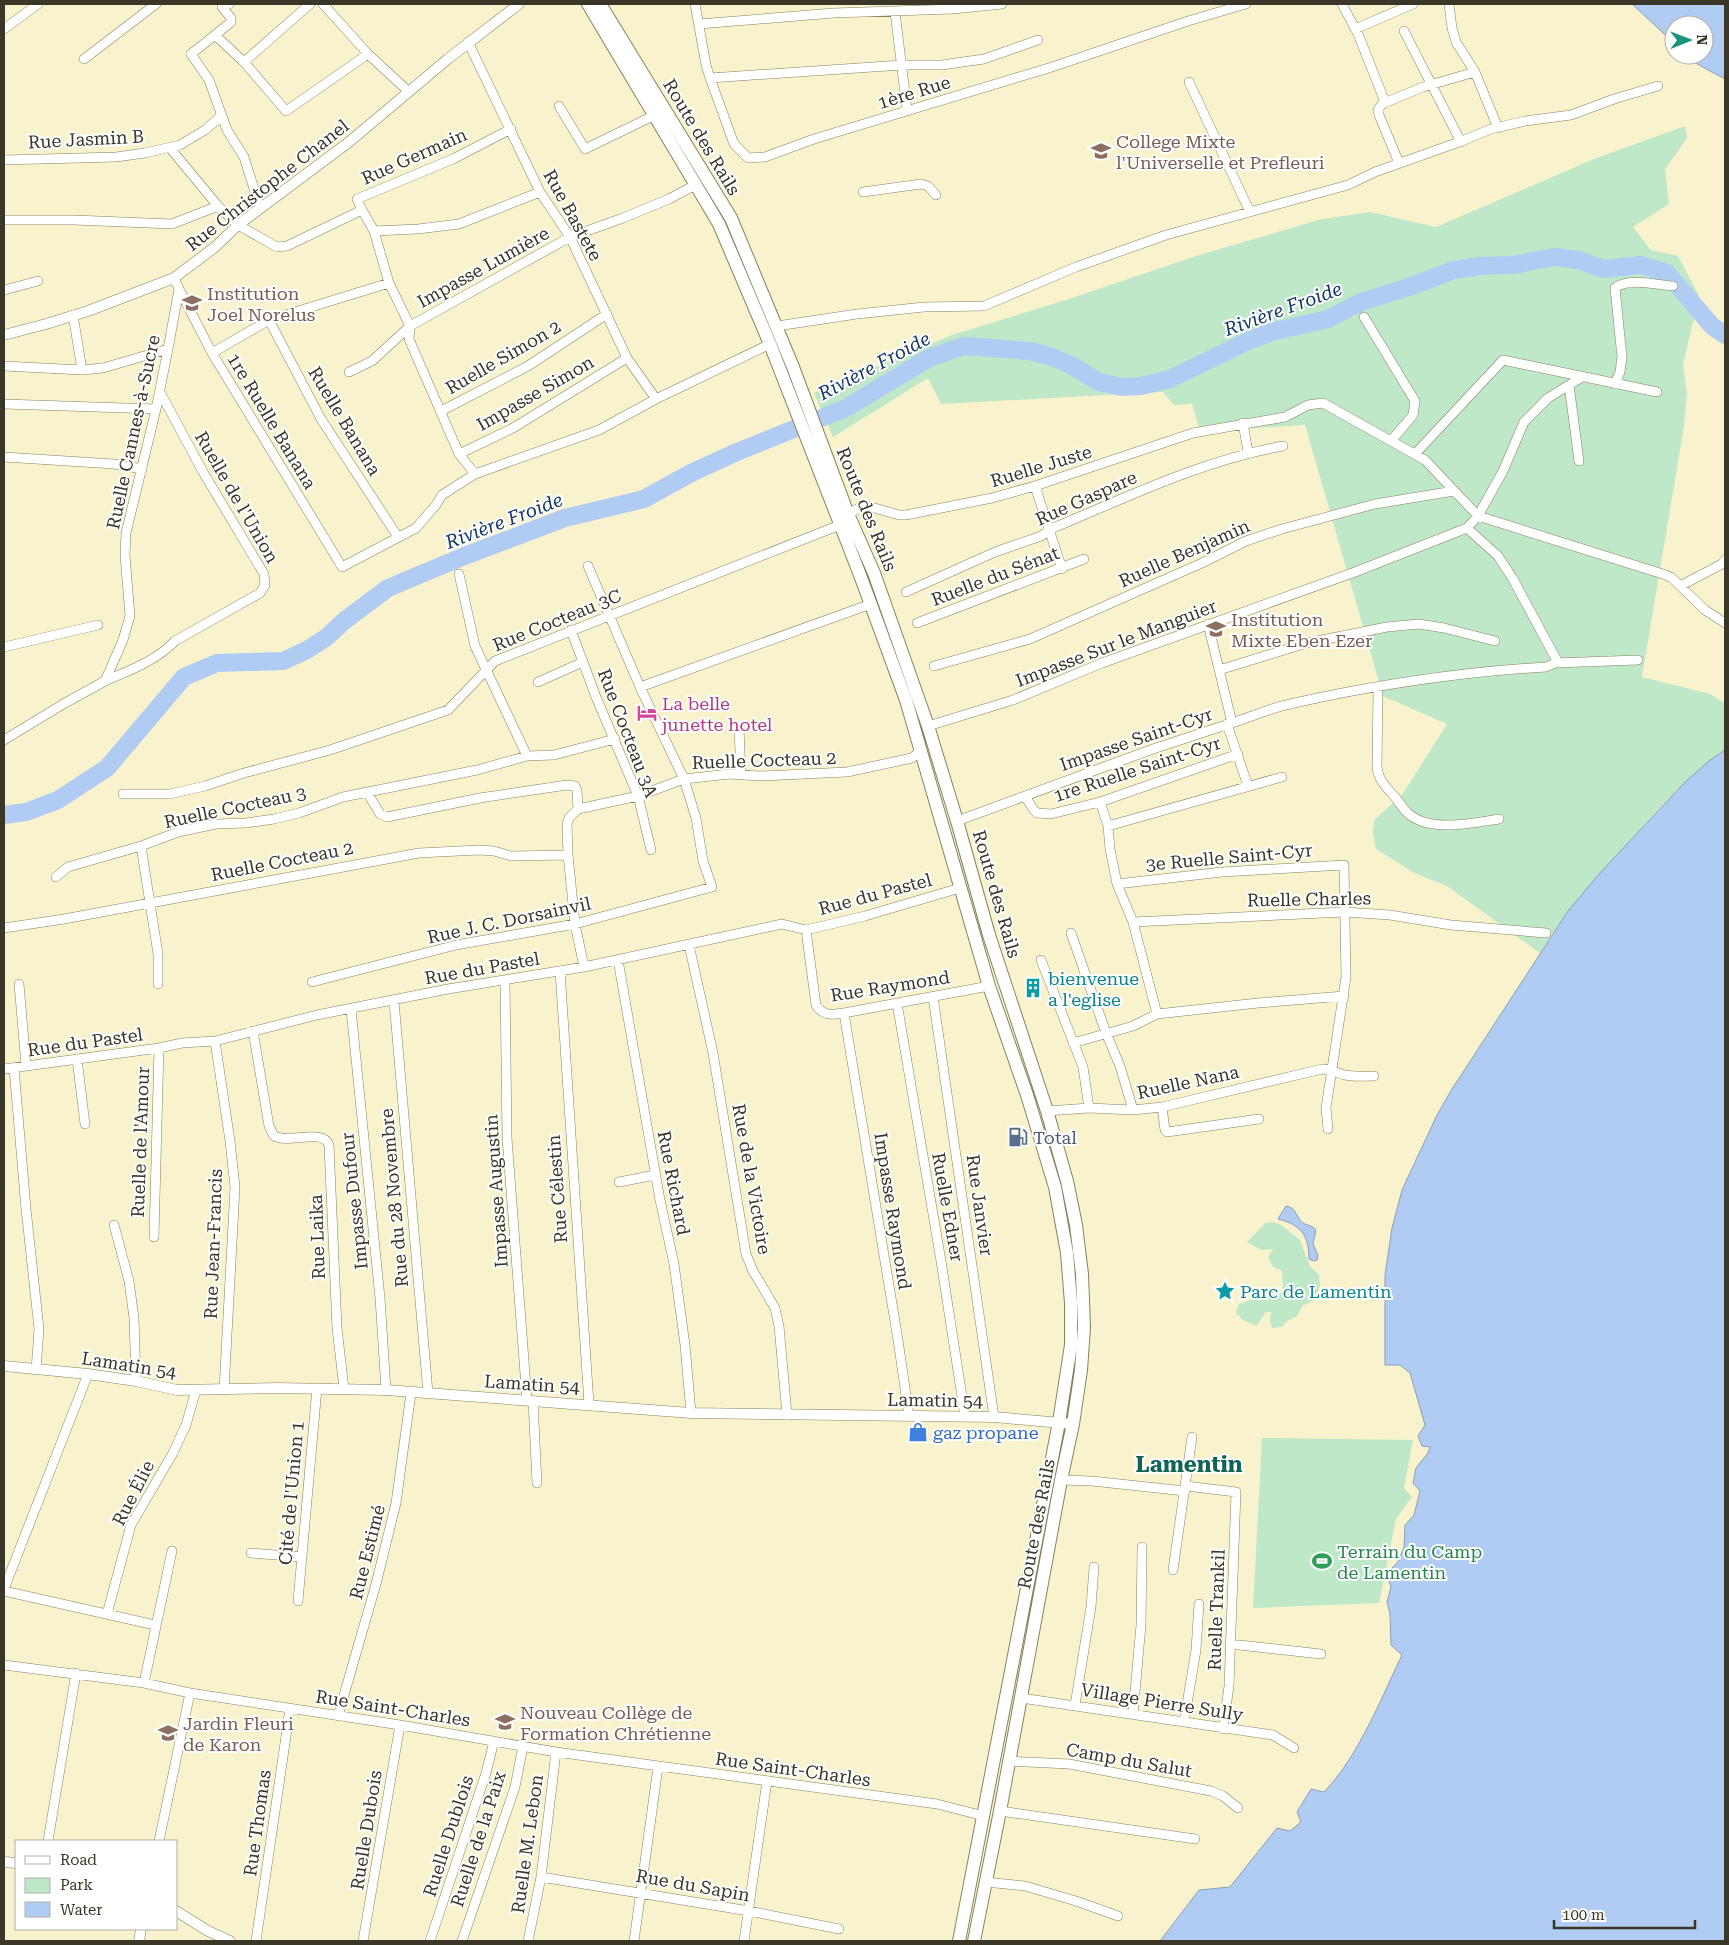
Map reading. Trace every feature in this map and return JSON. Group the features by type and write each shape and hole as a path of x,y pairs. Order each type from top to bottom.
{"main road":[{"name":"Route des Rails","path":"588,4 697,184 719,224 780,371 874,573 928,726 957,821 988,936 1047,1111 1068,1181 1082,1274 1084,1328 1081,1370 1073,1424 974,1941"},
{"name":"Route des Rails","path":"600,4 731,218 793,367 827,473 840,525 872,604 906,700 989,986 1041,1139 1055,1187 1067,1253 1071,1303 1071,1345 1059,1422 959,1941"}],"street":[{"path":"4,29 23,8 38,4"},
{"path":"84,59 156,4"},
{"path":"244,62 310,4"},
{"path":"323,4 368,54 409,92"},
{"name":"1ère Rue","path":"695,4 710,78 734,144 748,158 765,157 907,110 1052,67 1188,21 1246,4"},
{"path":"700,24 834,13 953,9 1002,4"},
{"path":"1342,4 1355,29 1385,102"},
{"path":"1355,29 1413,4"},
{"path":"1449,4 1456,42 1475,72 1498,128"},
{"path":"223,5 232,20 191,54 209,80 221,116 244,157 260,208"},
{"name":"Rue Christophe Chanel","path":"4,335 73,316 174,278 214,247 238,225 349,142 512,6"},
{"path":"895,12 907,110"},
{"path":"1404,31 1461,142"},
{"path":"215,35 244,62 286,111 368,54"},
{"path":"710,78 902,65 942,65 984,58 1038,40"},
{"name":"Rue Bastete","path":"468,42 540,192 570,237 627,358 656,399"},
{"path":"1399,162 1378,110 1385,102 1475,72"},
{"path":"1189,82 1250,212"},
{"path":"777,326 924,306 984,306 1103,258 1166,236 1348,185 1399,162 1498,128 1525,121 1571,115 1614,99 1658,86"},
{"path":"559,106 585,149 655,115"},
{"name":"Rue Jasmin B","path":"4,160 116,157 170,148 180,145 205,130 221,116"},
{"name":"Rue Germain","path":"170,148 218,206 238,225 276,247 287,246 362,210 357,199 453,159 511,129"},
{"name":"Impasse Lumière","path":"349,372 372,361 410,326 570,237 669,199 697,184"},
{"path":"862,192 921,184 928,186 936,195"},
{"path":"374,231 418,229 459,224 540,192"},
{"path":"4,220 74,220 172,224 218,206"},
{"path":"362,210 374,231 389,283 410,326 409,339 459,454 475,474"},
{"path":"174,278 179,289"},
{"path":"4,290 38,281"},
{"path":"212,353 269,320 389,283"},
{"path":"1615,384 1620,372 1622,357 1615,288 1619,285 1630,283 1672,286"},
{"name":"Ruelle Cannes-à-Sucre","path":"106,681 123,640 130,616 125,555 126,533 160,392 179,289"},
{"name":"1re Ruelle Banana","path":"179,289 212,353 342,567 398,537"},
{"name":"Ruelle Simon 2","path":"441,410 528,366 606,314"},
{"path":"73,316 82,370"},
{"path":"1364,317 1415,402 1413,415 1391,441"},
{"name":"Ruelle Banana","path":"269,320 321,419 398,537"},
{"path":"398,537 416,528 442,495 475,474 598,430 656,399 770,344"},
{"path":"4,366 82,370 103,368 168,349"},
{"name":"Impasse Simon","path":"459,454 513,428 627,358"},
{"path":"1416,454 1504,360 1657,392"},
{"name":"Impasse Sur le Manguier","path":"928,726 1013,700 1102,663 1355,572 1467,528 1478,516 1503,471 1524,422 1548,398 1582,377"},
{"path":"1569,385 1579,461"},
{"name":"Ruelle de l'Union","path":"106,681 154,659 167,650 175,641 260,593 265,585 264,574 208,480 160,392"},
{"name":"Ruelle Juste","path":"848,514 864,504 899,515 906,515 992,498 1035,486 1193,433 1285,417 1308,405 1323,403 1425,460 1478,516"},
{"path":"4,404 156,409"},
{"path":"1243,423 1248,452"},
{"name":"Rue Gaspare","path":"906,592 995,552 1041,536 1048,531 1169,480 1248,452 1283,446"},
{"path":"4,457 114,464 142,469"},
{"path":"1035,486 1048,531 1062,569"},
{"name":"Ruelle Benjamin","path":"934,666 1030,639 1202,563 1246,541 1282,529 1376,504 1454,491"},
{"path":"1478,516 1666,575 1672,578 1705,610 1725,622"},
{"name":"Rue Cocteau 3C","path":"123,794 170,794 205,786 244,773 330,750 448,710 495,661 840,525"},
{"path":"1467,528 1498,556 1513,579 1556,659 1555,663"},
{"name":"Ruelle du Sénat","path":"917,624 1084,559"},
{"path":"1680,586 1722,564 1725,560"},
{"path":"588,566 640,687 684,779"},
{"path":"459,574 475,646 527,756"},
{"path":"640,687 872,604"},
{"name":"Impasse Saint-Cyr","path":"957,821 1153,749 1230,724 1208,624"},
{"path":"1218,670 1308,643 1387,627 1419,624 1444,628 1495,641"},
{"path":"4,647 98,625"},
{"name":"Rue Cocteau 3A","path":"571,630 638,796 651,850"},
{"path":"1248,786 1230,724 1288,704 1378,687 1487,671 1546,666 1555,663 1638,660"},
{"path":"538,682 583,662"},
{"path":"4,740 106,681"},
{"path":"1378,687 1378,776 1410,815 1417,820 1432,824 1453,826 1499,819"},
{"path":"740,728 741,774"},
{"name":"Ruelle Cocteau 3","path":"56,877 68,867 141,846 178,832 216,824 246,823 274,819 299,813 343,796 477,770 527,756 554,755 615,739"},
{"name":"Ruelle Cocteau 2","path":"578,809 638,796 684,779 741,774 760,776 848,772 912,758 921,750"},
{"name":"1re Ruelle Saint-Cyr","path":"1025,796 1032,809 1042,814 1051,814 1100,802 1238,754"},
{"path":"1108,826 1282,777"},
{"name":"Rue J. C. Dorsainvil","path":"312,982 456,946 575,924 712,887 703,862 696,818 684,779"},
{"path":"367,792 380,814 387,816 489,797 566,785 575,786 578,795 578,809 568,818 568,855 575,924 584,968"},
{"path":"1100,802 1108,826 1110,850 1117,884 1133,922 1157,1014"},
{"path":"141,846 158,954 158,984"},
{"name":"Ruelle Cocteau 2","path":"4,928 64,919 419,852 494,851 511,856 568,855"},
{"name":"3e Ruelle Saint-Cyr","path":"1117,884 1222,872 1344,865 1345,912"},
{"name":"Rue du Pastel","path":"4,1069 159,1048 182,1043 215,1041 317,1015 448,989 584,968 782,924 806,930 865,916 960,888"},
{"path":"1328,1129 1326,1108 1346,977 1345,912"},
{"name":"Ruelle Charles","path":"1133,922 1345,912 1390,915 1451,925 1546,933"},
{"name":"Rue Raymond","path":"806,930 816,1005 826,1014 844,1013 989,986"},
{"path":"1070,933 1106,1034 1120,1066 1133,1110"},
{"name":"Rue de la Victoire","path":"689,945 713,1053 746,1254 753,1271 775,1308 780,1326 787,1415"},
{"name":"Rue Richard","path":"618,960 655,1175 674,1264 685,1345 691,1413"},
{"path":"1041,960 1082,1067 1089,1108"},
{"name":"Rue Célestin","path":"560,971 589,1404"},
{"name":"Impasse Augustin","path":"505,980 507,1138 537,1483"},
{"path":"19,984 26,1066"},
{"path":"1073,1043 1133,1026 1157,1014 1344,996"},
{"name":"Rue Janvier","path":"933,997 994,1417"},
{"name":"Rue du 28 Novembre","path":"394,1001 428,1392"},
{"name":"Ruelle Edner","path":"897,1003 941,1261 964,1416"},
{"name":"Impasse Dufour","path":"351,1009 380,1298 386,1390"},
{"name":"Impasse Raymond","path":"844,1013 909,1416"},
{"name":"Rue Laika","path":"253,1031 269,1126 274,1136 285,1140 321,1136 328,1141 337,1328 344,1389"},
{"name":"Rue Jean-Francis","path":"215,1041 235,1187 224,1390"},
{"name":"Ruelle de l'Amour","path":"154,1237 159,1048"},
{"path":"77,1059 85,1124"},
{"path":"14,1068 39,1329 36,1370"},
{"name":"Ruelle Nana","path":"1047,1111 1089,1108 1133,1110 1162,1107 1317,1070 1333,1070 1351,1076 1374,1076"},
{"path":"1162,1107 1165,1130 1167,1132 1259,1119"},
{"path":"619,1182 655,1175"},
{"path":"114,1225 129,1281 134,1318 136,1381"},
{"name":"Lamatin 54","path":"4,1366 88,1374 136,1381 177,1390 317,1388 386,1390 691,1413 964,1416 1073,1424"},
{"path":"88,1374 4,1590 155,1624"},
{"name":"Cité de l'Union 1","path":"298,1601 317,1388"},
{"name":"Rue Élie","path":"107,1614 131,1525 183,1432 196,1390"},
{"name":"Rue Estimé","path":"338,1716 376,1584 396,1503 411,1393"},
{"path":"1173,1570 1192,1437"},
{"path":"1061,1480 1185,1489"},
{"name":"Ruelle Trankil","path":"1185,1489 1236,1492 1229,1686 1223,1729"},
{"path":"1133,1714 1141,1625 1142,1547"},
{"path":"144,1683 172,1551"},
{"path":"251,1554 302,1557"},
{"path":"1075,1705 1091,1607 1094,1567"},
{"path":"1184,1722 1196,1650 1200,1604"},
{"path":"1230,1644 1321,1654"},
{"name":"Rue Saint-Charles","path":"4,1664 144,1683 190,1693 400,1725 556,1752 938,1804 984,1816"},
{"path":"48,1840 76,1673"},
{"path":"159,1840 190,1693"},
{"name":"Village Pierre Sully","path":"1021,1698 1273,1735 1294,1748"},
{"name":"Rue Thomas","path":"256,1941 290,1709"},
{"name":"Ruelle Dubois","path":"363,1941 400,1725"},
{"name":"Ruelle Dublois","path":"430,1941 486,1772 494,1741"},
{"name":"Ruelle de la Paix","path":"462,1941 515,1787 523,1746"},
{"name":"Ruelle M. Lebon","path":"528,1941 541,1877 556,1752"},
{"name":"Camp du Salut","path":"1008,1761 1069,1764 1211,1791 1223,1796 1238,1808"},
{"path":"634,1941 658,1766"},
{"path":"744,1941 767,1781"},
{"path":"1000,1811 1195,1839"},
{"name":"Rue du Sapin","path":"541,1877 641,1892 839,1929"},
{"path":"985,1882 1024,1886 1076,1901 1118,1916"},
{"path":"178,1912 208,1931 230,1941"}],"green space":[{"path":"1685,126 1687,138 1665,169 1669,204 1633,227 1651,250 1678,256 1699,296 1683,365 1687,394 1684,426 1642,677 1710,694 1725,703 1725,750 1683,784 1645,824 1578,900 1540,953 1447,886 1414,873 1376,849 1373,833 1374,820 1402,795 1447,724 1383,696 1305,425 1200,431 1192,404 1174,405 1163,392 941,404 928,378 833,437 814,393 952,335 1069,299 1199,255 1322,219 1370,212 1436,227 1594,159"},
{"path":"1273,1222 1281,1225 1300,1240 1310,1266 1319,1275 1320,1286 1314,1300 1302,1306 1297,1316 1287,1321 1282,1327 1272,1328 1270,1321 1271,1312 1266,1312 1256,1326 1243,1320 1236,1313 1239,1304 1255,1298 1266,1300 1283,1292 1282,1271 1273,1267 1268,1257 1273,1249 1261,1250 1247,1242 1265,1223"},
{"name":"Terrain du Camp de Lamentin","path":"1262,1438 1413,1440 1404,1488 1412,1497 1396,1519 1379,1603 1253,1608"}],"water":[{"path":"1632,4 1725,4 1725,79 1699,65 1714,65 1714,15 1664,15 1664,34"},
{"path":"1725,750 1725,1941 1160,1941 1199,1890 1230,1887 1277,1828 1290,1831 1301,1822 1297,1812 1311,1789 1324,1792 1348,1762 1377,1708 1402,1655 1391,1645 1390,1614 1387,1602 1391,1587 1389,1581 1391,1569 1398,1562 1404,1547 1405,1525 1414,1515 1420,1491 1413,1483 1416,1468 1428,1453 1430,1447 1422,1446 1418,1436 1425,1425 1410,1373 1400,1365 1385,1365 1385,1275 1392,1228 1402,1190 1437,1115 1568,911 1599,874 1685,782"},
{"path":"1286,1206 1294,1210 1303,1223 1316,1230 1313,1244 1318,1255 1317,1260 1309,1259 1307,1243 1302,1232 1293,1224 1278,1219"}],"waterway":[{"name":"Rivière Froide","path":"4,815 26,812 58,800 107,768 184,677 217,663 283,661 307,650 327,637 344,621 388,588 467,555 565,518 644,499 691,473 737,452 846,408 929,358 964,346 1030,351 1071,365 1099,382 1122,387 1141,386 1170,379 1250,340 1275,331 1328,319 1361,302 1454,270 1480,266 1513,265 1555,257 1579,260 1603,269 1641,265 1667,273 1712,326 1725,335"}],"place":[{"name":"College Mixte l'Universelle et Prefleuri","path":"1101,151"},
{"name":"Institution Joel Norelus","path":"192,303"},
{"name":"Institution Mixte Eben Ezer","path":"1216,629"},
{"name":"La belle junette hotel","path":"647,713"},
{"name":"bienvenue a l'eglise","path":"1033,988"},
{"name":"Total","path":"1018,1137"},
{"name":"Parc de Lamentin","path":"1225,1291"},
{"name":"gaz propane","path":"918,1432"},
{"name":"Terrain du Camp de Lamentin","path":"1322,1561"},
{"name":"Nouveau Collège de Formation Chrétienne","path":"505,1722"},
{"name":"Jardin Fleuri de Karon","path":"168,1733"}],"district":[{"name":"Lamentin","path":"1189,1464"}]}
